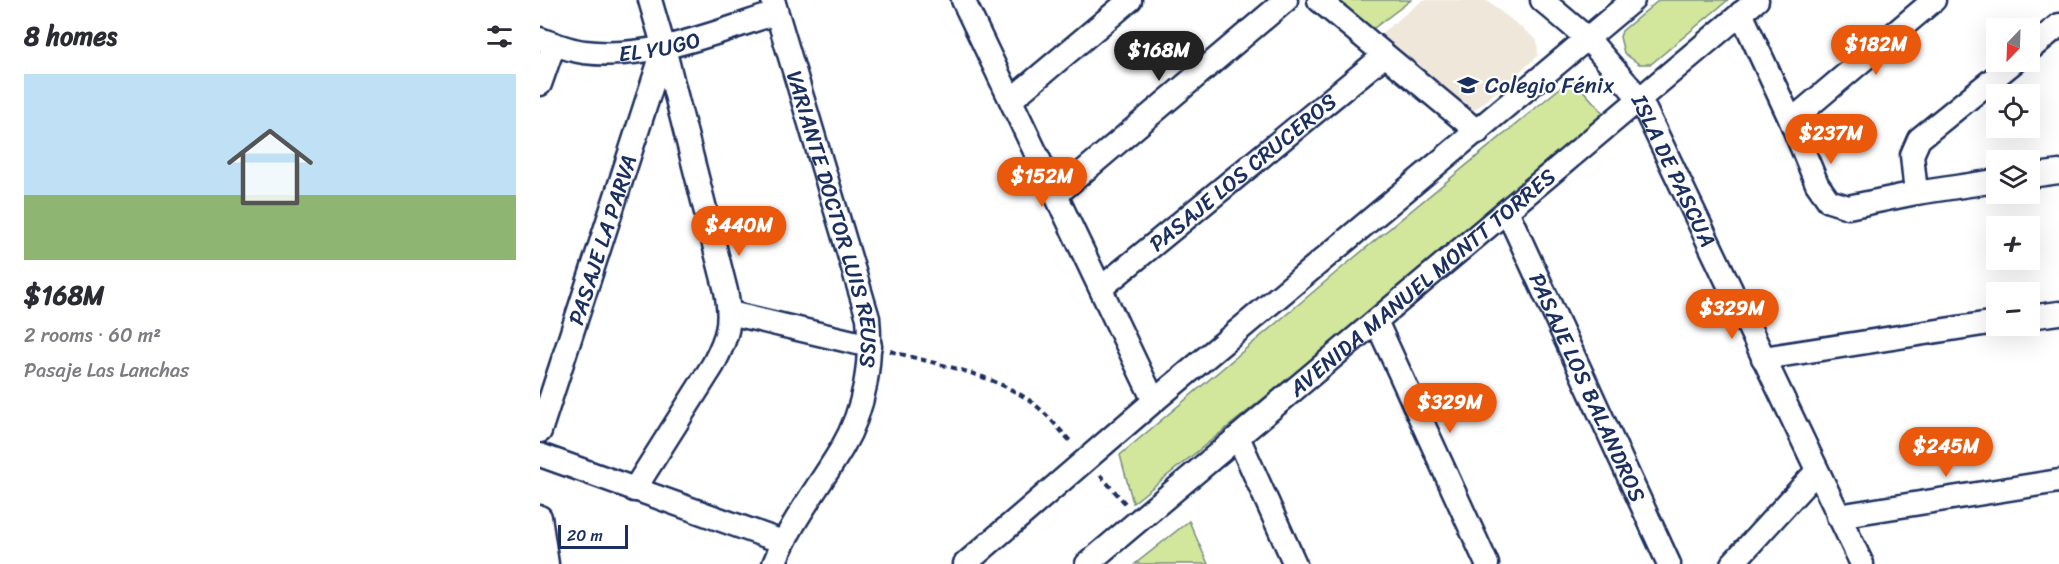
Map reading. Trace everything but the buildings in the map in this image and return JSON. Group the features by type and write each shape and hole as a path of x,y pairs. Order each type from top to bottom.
{"street":[{"path":"634,490 724,345 730,314 726,291 650,0"},
{"path":"1012,99 1130,0"},
{"path":"1057,194 1286,0"},
{"path":"1319,0 1478,132"},
{"name":"ISLA DE PASCUA","path":"1542,0 1588,39 1640,99 1862,564"},
{"path":"965,564 1154,401 1633,0"},
{"path":"1791,121 1934,0"},
{"path":"968,2 1154,401"},
{"name":"EL YUGO","path":"547,41 582,52 614,53 664,48 774,7"},
{"name":"VARIANTE DOCTOR LUIS REUSS","path":"774,7 868,318 870,345 867,374 853,425 842,447 783,542 774,564"},
{"path":"1749,7 1791,121 1817,184 1829,201 1848,207 1916,193 1986,182"},
{"name":"AVENIDA MANUEL MONTT TORRES","path":"1087,564 1749,7"},
{"path":"2040,41 2059,25"},
{"path":"540,84 547,41"},
{"name":"PASAJE LA PARVA","path":"540,430 664,48"},
{"name":"PASAJE LOS CRUCEROS","path":"1101,288 1385,55"},
{"path":"1916,193 1912,155 1919,139 2002,72"},
{"path":"2040,175 2059,172"},
{"name":"PASAJE LOS BALANDROS","path":"1507,211 1669,564"},
{"path":"2040,315 2059,312"},
{"path":"730,314 870,345"},
{"path":"1376,321 1487,564"},
{"path":"1763,358 1986,324"},
{"path":"1238,437 1295,564"},
{"path":"540,455 783,542"},
{"path":"1732,564 1817,471"},
{"path":"1839,516 2059,481"},
{"path":"540,517 547,564"}],"path":[{"path":"870,345 984,376 1022,395 1050,419 1139,520"}],"shaded area":[{"name":"Colegio Fénix","path":"1423,0 1486,0 1537,40 1538,56 1469,115 1375,38"}],"green space":[{"path":"1332,0 1411,0 1370,31"},
{"path":"1659,0 1728,0 1651,64 1639,64 1624,53 1620,37 1622,31"},
{"path":"1572,78 1604,114 1380,305 1133,503 1120,455"},
{"path":"1189,521 1208,564 1135,564"}],"place":[{"name":"Colegio Fénix","path":"1468,85"}]}
